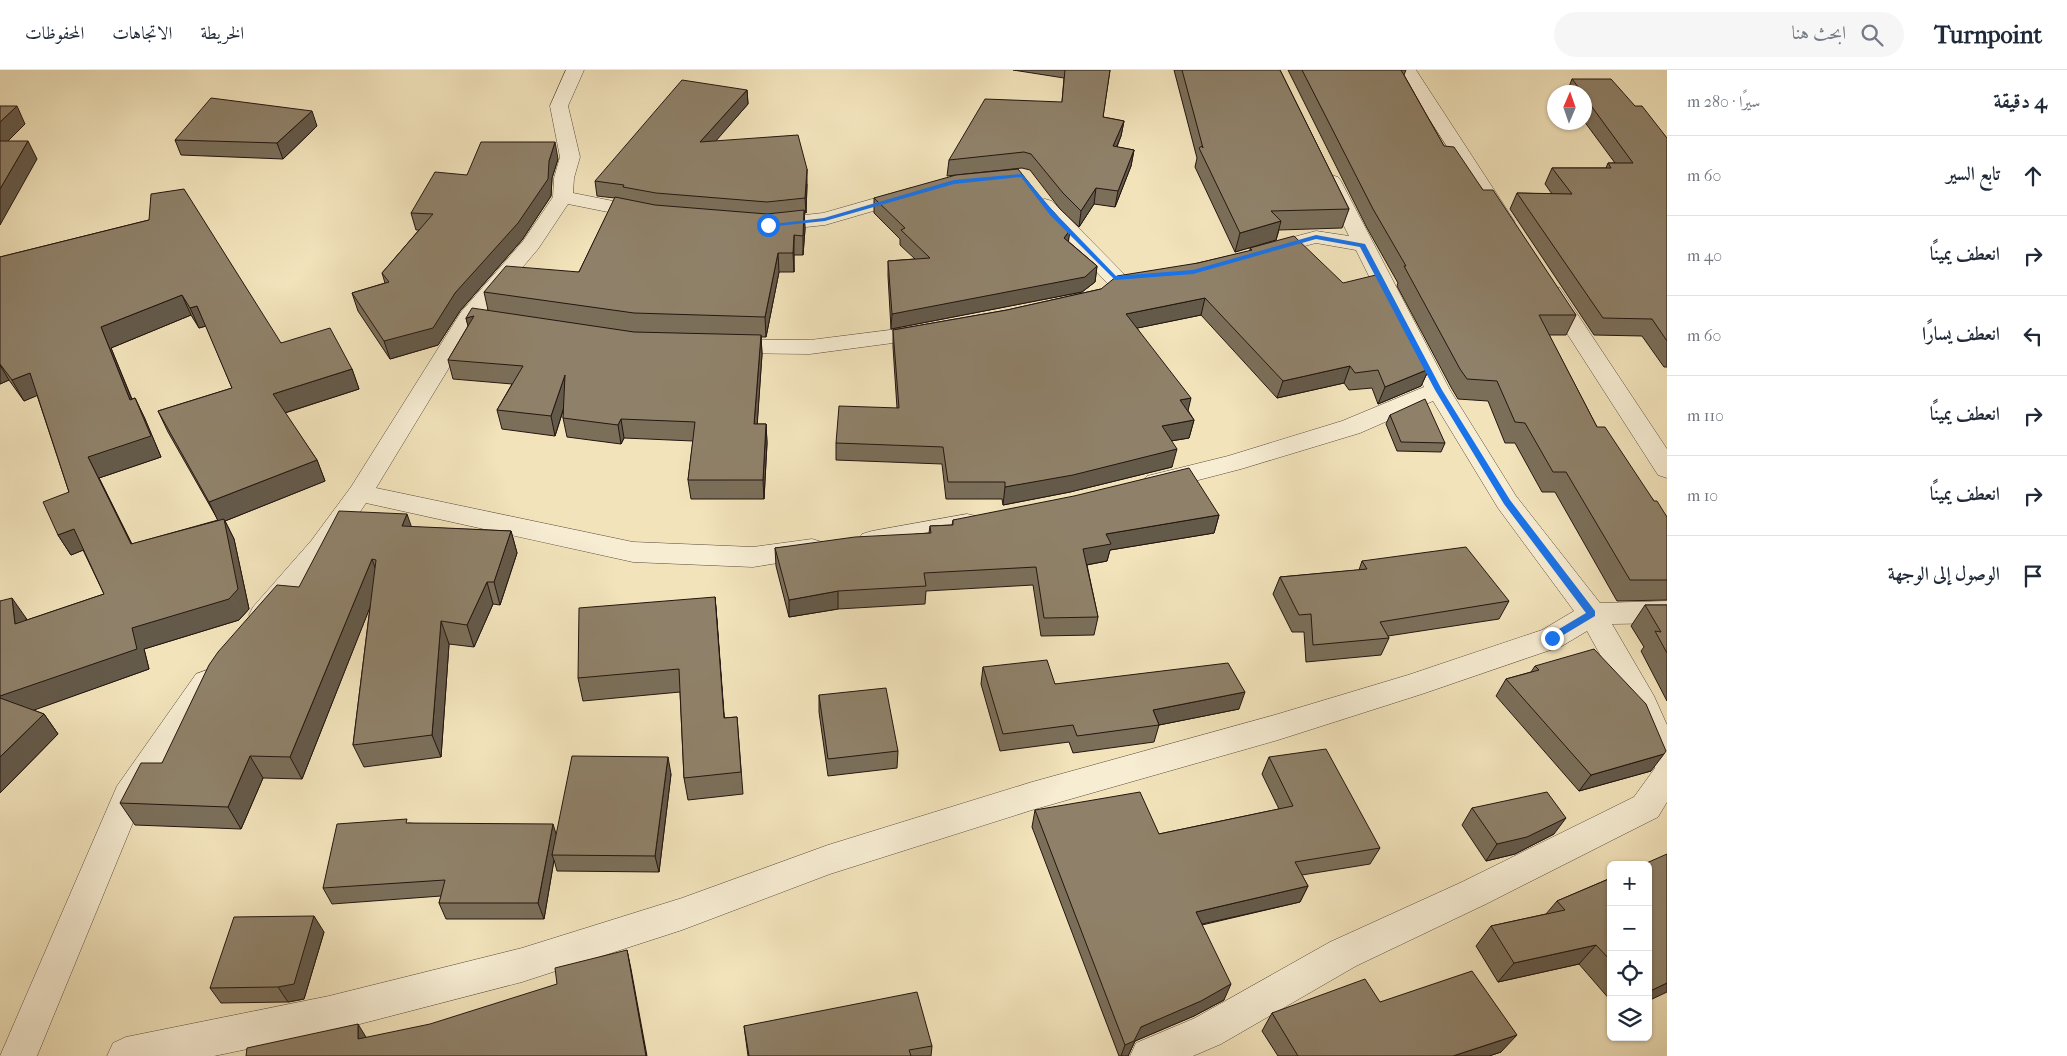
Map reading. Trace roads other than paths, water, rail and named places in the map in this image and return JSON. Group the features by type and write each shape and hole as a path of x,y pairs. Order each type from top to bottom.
{"street":[{"path":"245,636 321,548 360,493 469,317 531,245 563,197 564,178 570,157 559,106 576,70"},
{"path":"1407,70 1518,242"},
{"path":"1324,166 1362,245 1438,390 1507,502 1592,614 1643,706 1667,760"},
{"path":"745,224 768,225 825,219 926,189"},
{"path":"1034,191 1052,214 1124,278 1096,294"},
{"path":"563,197 666,217"},
{"path":"1244,257 1316,237 1362,245"},
{"path":"1539,275 1667,469"},
{"path":"469,317 497,322"},
{"path":"704,345 810,347 909,336 948,328"},
{"path":"1128,489 1232,462 1351,427 1438,390"},
{"path":"360,493 633,552 754,557 881,539 995,517"},
{"path":"126,1056 329,1014 522,964 682,914 828,860 1032,796 1278,727 1411,686 1552,638 1592,614 1667,612"},
{"path":"18,1056 128,796 226,658"},
{"path":"1149,1056 1208,1031 1343,954 1474,893 1646,807 1667,776"}]}
